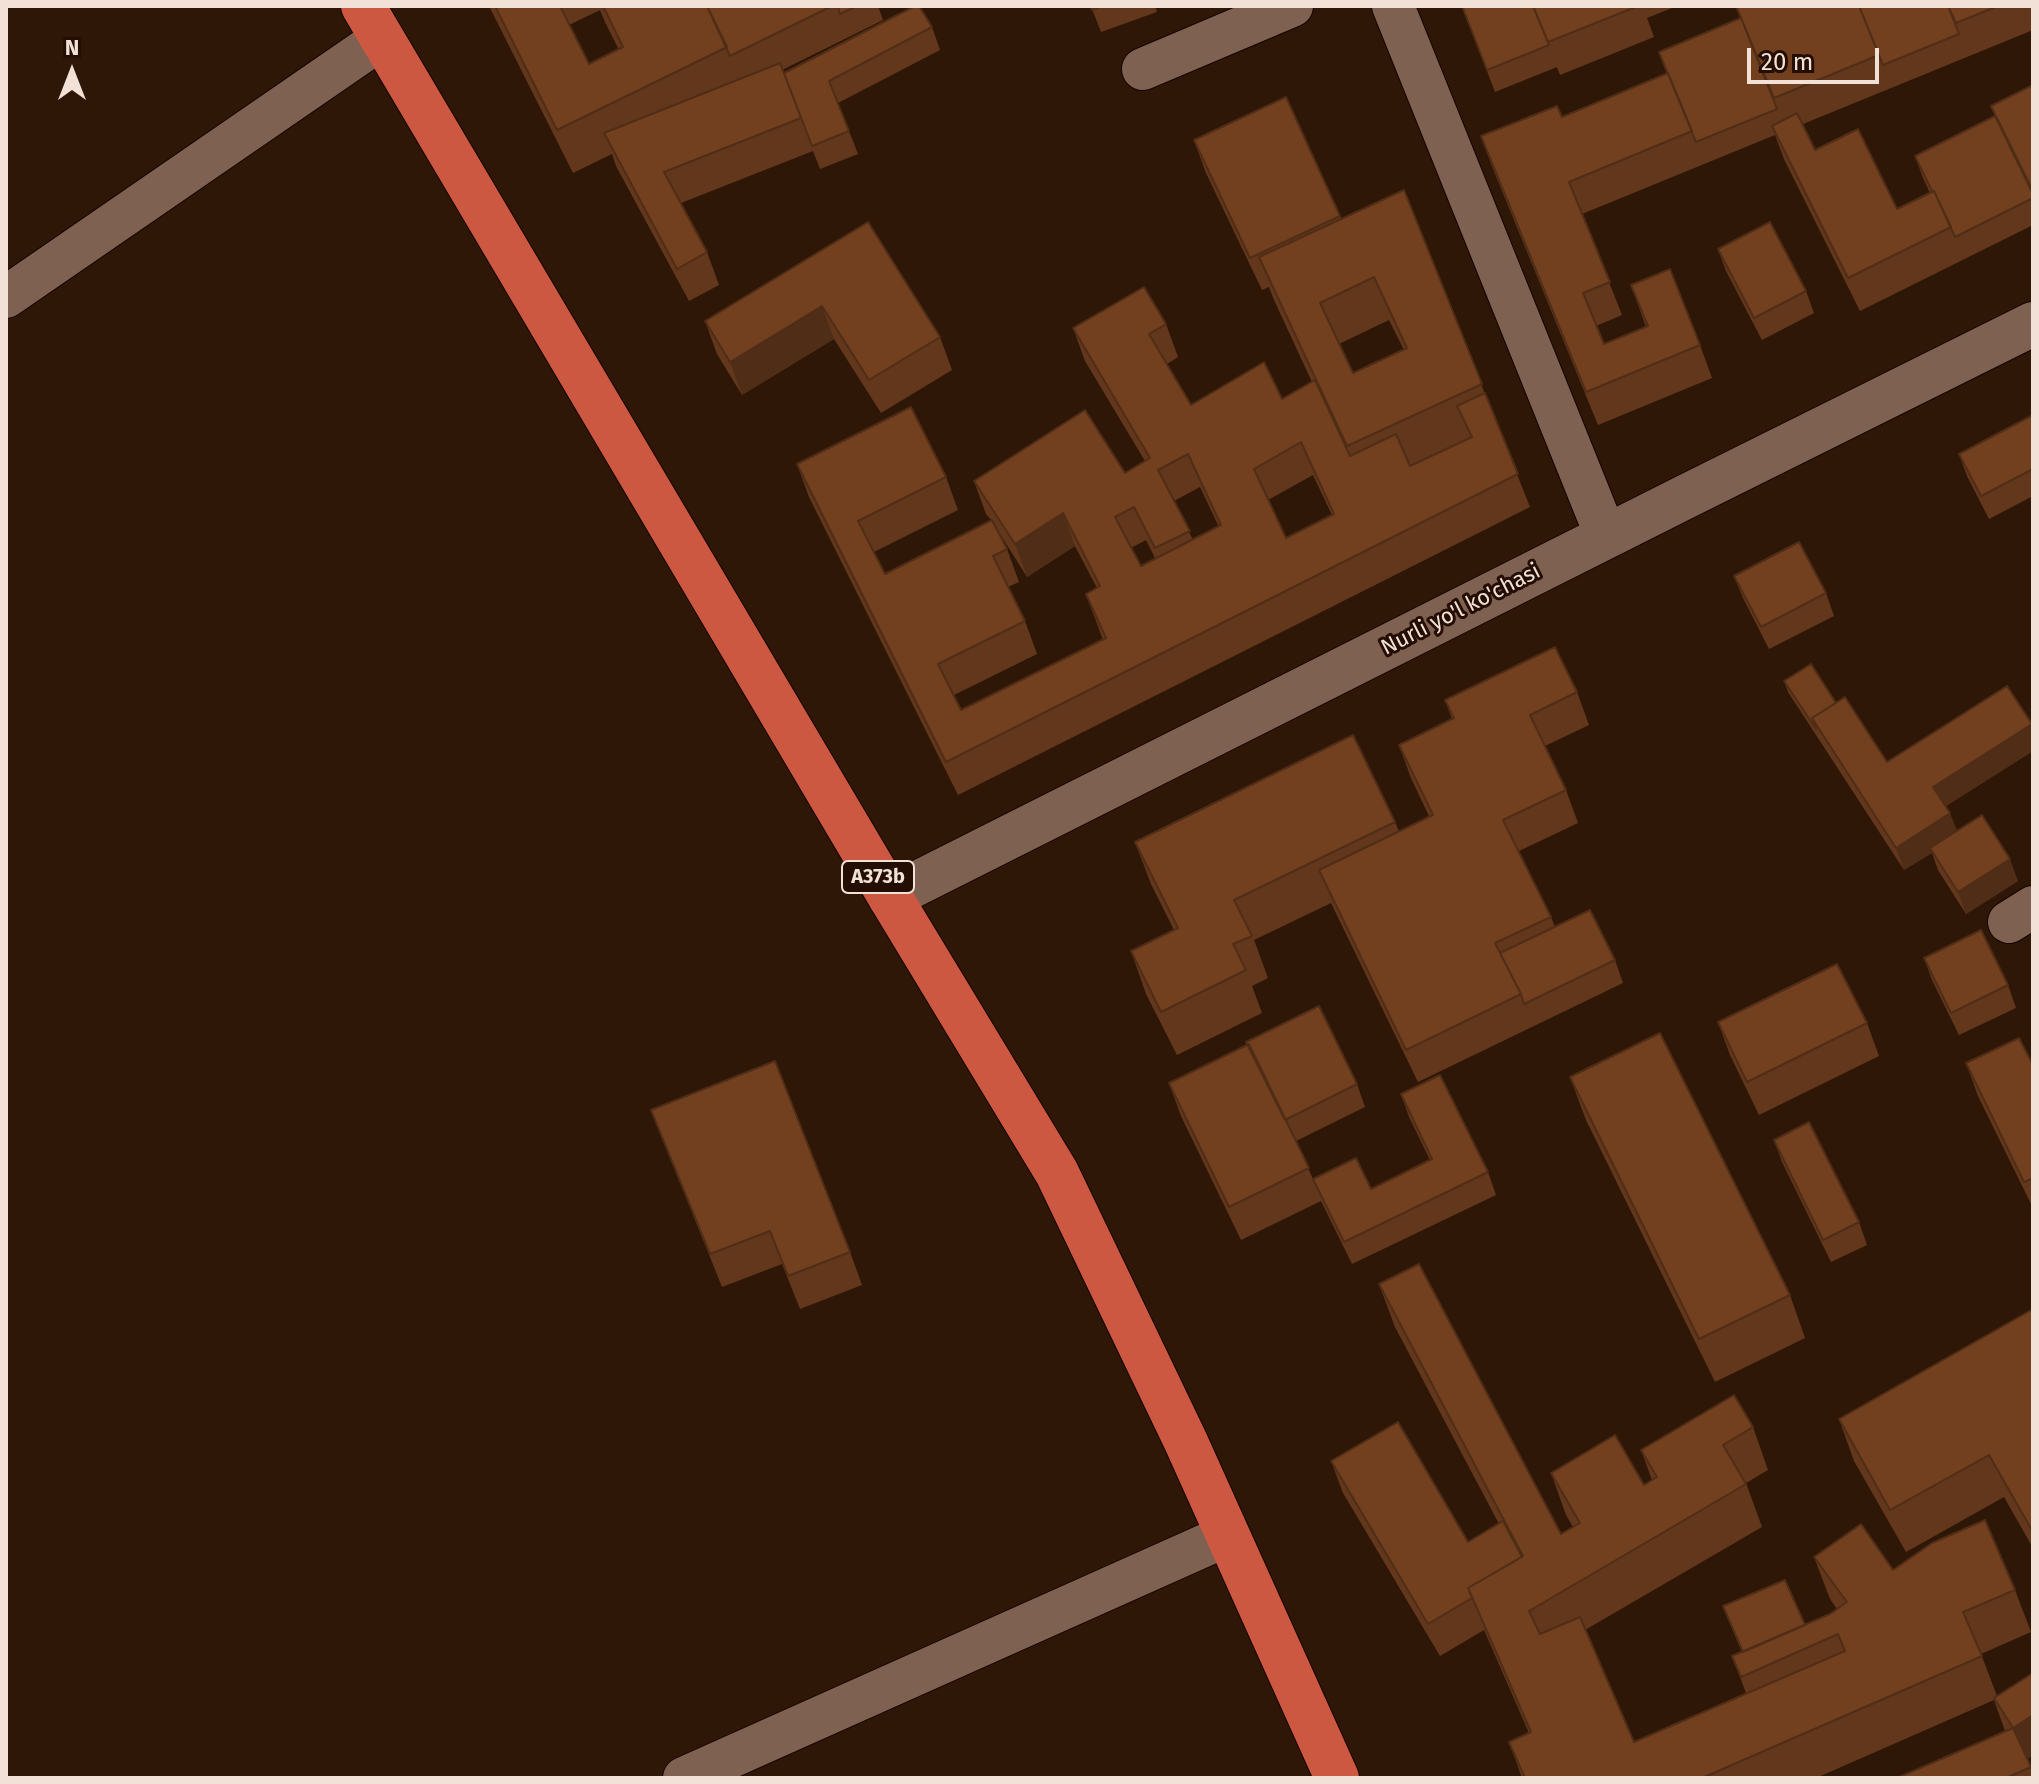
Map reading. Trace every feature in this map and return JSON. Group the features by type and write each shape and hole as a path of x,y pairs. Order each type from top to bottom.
{"highway":[{"name":"A373b","path":"372,23 1057,1173 1186,1442 1337,1778"}],"main road":[{"name":"Nurli yo'l ko'chasi","path":"890,897 2033,324"}],"street":[{"path":"1143,69 1292,6"},
{"path":"1393,6 1606,536"},
{"path":"6,297 372,23"},
{"path":"684,1778 1228,1535"}],"building":[{"path":"495,6 560,6 589,64 623,47 603,6 707,6 727,47 557,130"},
{"path":"707,6 832,6 730,56"},
{"path":"838,6 857,6 840,14"},
{"path":"919,6 932,27 829,81 849,131 812,146 784,73"},
{"path":"1462,6 1533,6 1549,45 1487,70"},
{"path":"1533,6 1638,6 1548,42"},
{"path":"1859,6 1879,55 1774,98 1737,8"},
{"path":"1859,6 1948,6 1959,34 1883,65"},
{"path":"1948,6 1998,6 1956,23"},
{"path":"1741,18 1777,109 1696,142 1659,52"},
{"path":"780,63 801,118 664,172 707,252 677,269 604,133"},
{"path":"1668,73 1692,131 1569,182 1610,282 1583,293 1604,344 1648,326 1631,285 1670,269 1700,345 1586,392 1481,136 1557,106 1562,117"},
{"path":"2033,85 2033,186 2031,187 1991,106"},
{"path":"1286,97 1340,216 1250,258 1194,140"},
{"path":"1797,113 1815,150 1858,129 1897,209 1934,191 1951,227 1848,278 1772,126"},
{"path":"1995,116 2033,198 1955,237 1915,156"},
{"path":"1404,190 1482,384 1347,446 1259,257","holes":["1374,277 1407,348 1353,373 1320,303"]},
{"path":"868,222 940,337 869,380 822,306 730,362 705,321"},
{"path":"1770,222 1806,291 1754,318 1718,249"},
{"path":"1144,287 1166,324 1149,334 1191,405 1264,362 1282,399 1315,380 1350,456 1396,434 1410,466 1472,437 1457,406 1485,393 1518,474 946,762 797,464 911,407 946,477 858,521 885,574 992,520 1007,549 993,556 1025,621 938,664 961,710 1106,638 1086,594 1100,586 1063,513 1015,544 974,481 1085,410 1125,473 1150,458 1073,328","holes":["1301,442 1334,514 1286,538 1254,469","1188,454 1221,525 1141,566 1115,517 1134,507 1155,548 1190,531 1158,470"]},
{"path":"2033,415 2033,469 1981,496 1959,454"},
{"path":"1799,542 1826,593 1761,627 1734,576"},
{"path":"1555,647 1577,692 1530,715 1566,790 1503,820 1551,917 1495,943 1521,994 1406,1050 1319,870 1433,815 1399,745 1454,718 1445,700"},
{"path":"1811,664 1836,703 1812,718 1816,729 1784,681"},
{"path":"2007,686 2032,724 1933,787 1950,813 1896,848 1812,718 1845,697 1887,762"},
{"path":"1353,735 1395,822 1234,900 1252,936 1233,944 1246,970 1161,1012 1131,951 1178,928 1135,842"},
{"path":"1982,815 2010,859 1958,892 1930,848"},
{"path":"1590,910 1615,960 1524,1004 1500,953"},
{"path":"1981,930 2008,985 1951,1013 1924,958"},
{"path":"1837,964 1867,1023 1747,1082 1718,1022"},
{"path":"1319,1006 1357,1084 1285,1120 1246,1042"},
{"path":"1660,1033 1790,1295 1699,1339 1570,1077"},
{"path":"2019,1038 2033,1065 2033,1178 2024,1182 1966,1063"},
{"path":"1249,1044 1309,1168 1229,1207 1169,1083"},
{"path":"775,1061 850,1252 788,1276 770,1231 710,1254 651,1110"},
{"path":"1440,1075 1488,1172 1344,1242 1313,1179 1356,1158 1371,1189 1432,1159 1401,1094"},
{"path":"1809,1122 1859,1222 1823,1240 1774,1140"},
{"path":"1419,1264 1561,1534 1580,1523 1551,1473 1615,1435 1644,1485 1657,1477 1641,1450 1734,1395 1753,1427 1723,1445 1746,1484 1529,1611 1540,1634 1580,1617 1634,1742 1845,1651 1838,1634 1741,1677 1732,1656 1830,1614 1847,1602 1814,1557 1861,1524 1893,1570 1932,1543 1985,1520 2015,1590 1963,1612 1982,1656 1702,1778 1525,1778 1509,1742 1531,1732 1468,1588 1523,1556 1379,1284"},
{"path":"2033,1309 2033,1532 1989,1455 1890,1510 1839,1419"},
{"path":"1398,1422 1468,1542 1503,1521 1522,1557 1468,1588 1472,1598 1428,1624 1331,1461"},
{"path":"1785,1580 1805,1625 1743,1652 1723,1606"},
{"path":"2033,1673 2033,1715 2013,1728 1994,1698"},
{"path":"2013,1728 2031,1767 2006,1778 1897,1778"}]}
